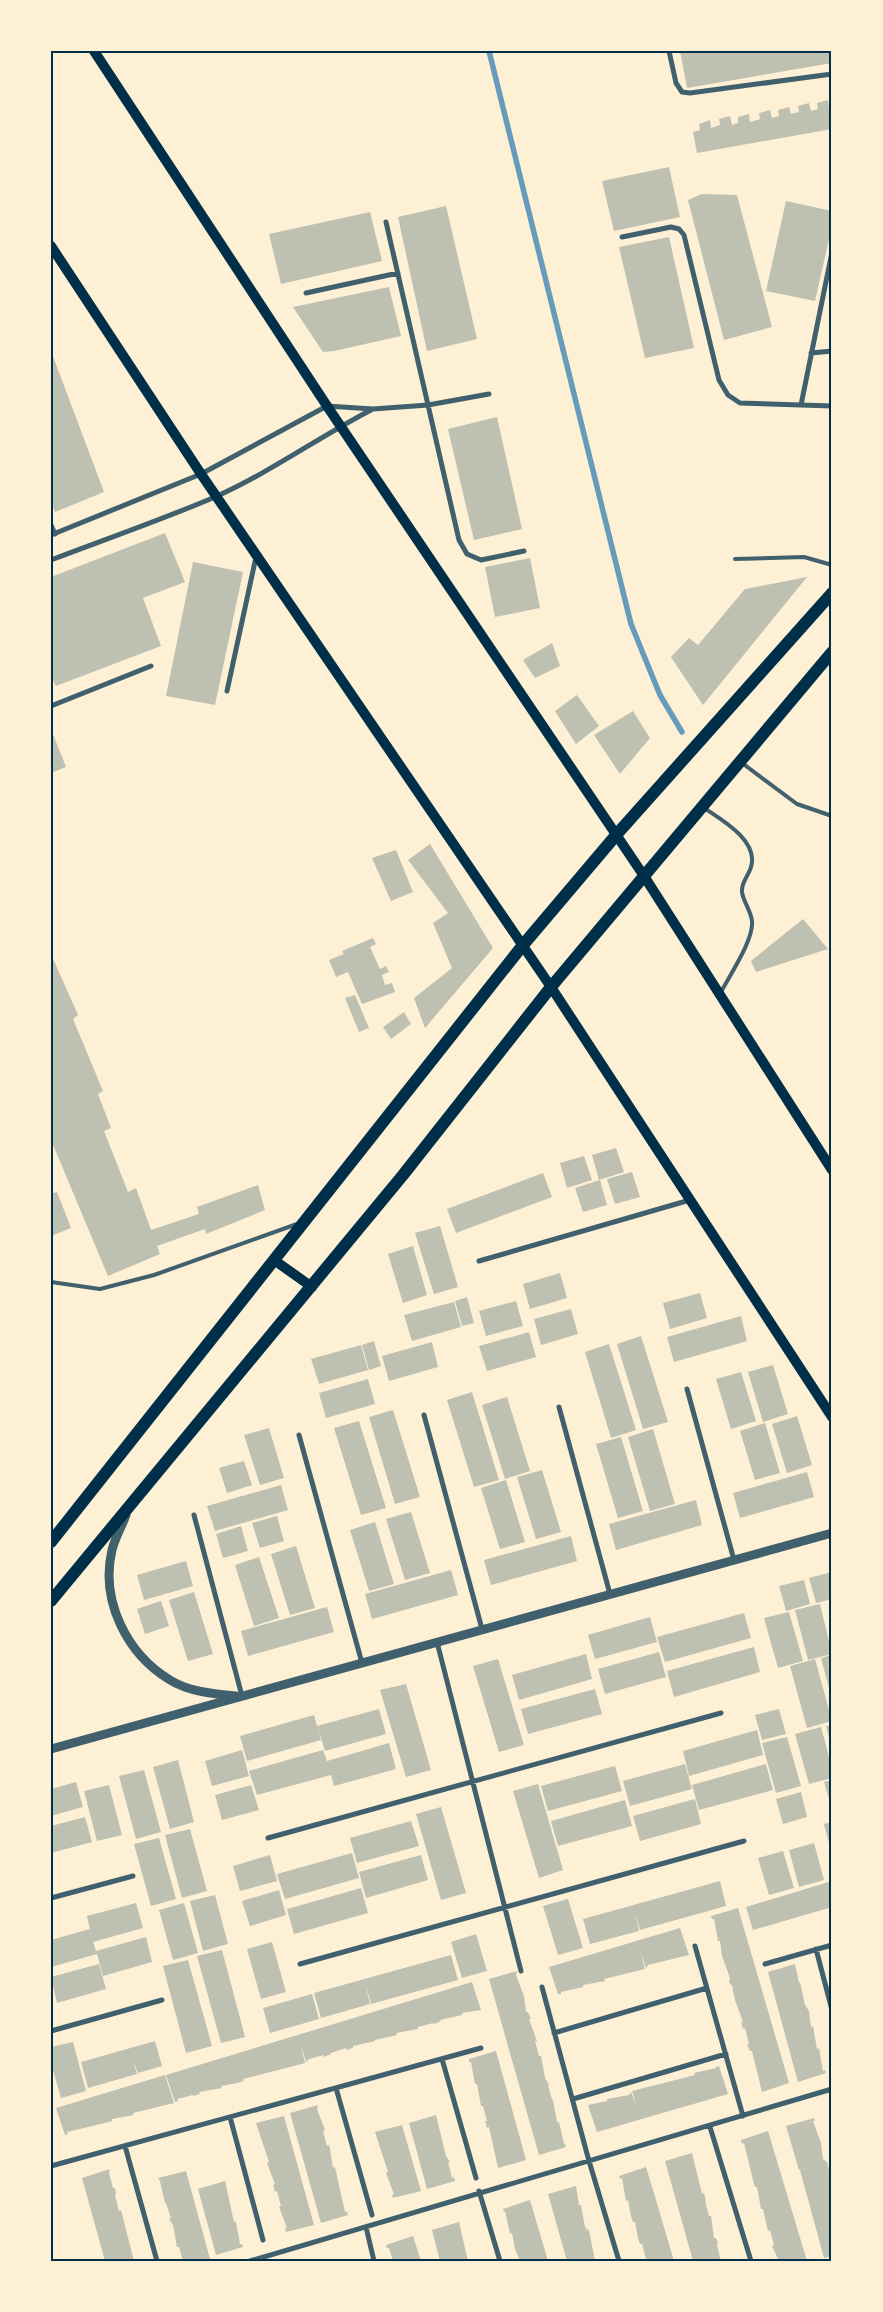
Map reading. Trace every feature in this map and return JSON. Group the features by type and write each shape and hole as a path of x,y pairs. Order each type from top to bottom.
{"main road":[{"path":"94,51 327,406 617,834 832,1170"},
{"path":"51,246 201,474 552,987 832,1417"},
{"path":"51,1542 57,1529 274,1260 523,945 617,834 832,592"},
{"path":"51,1601 404,1175 552,987 832,652"},
{"path":"274,1260 312,1287"},
{"path":"51,1592 70,1578"}],"street":[{"path":"669,51 676,83 682,92 690,93 832,74"},
{"path":"386,222 459,540 467,554 481,560 524,551"},
{"path":"622,237 671,227 679,229 684,235 719,380 728,395 740,403 832,406"},
{"path":"801,405 832,252"},
{"path":"306,293 398,273"},
{"path":"811,353 832,351"},
{"path":"51,525 53,534 201,474 327,406 373,409 428,405 489,394"},
{"path":"51,560 216,496 323,439 341,426 373,409"},
{"path":"227,691 256,555"},
{"path":"51,706 151,666"},
{"path":"480,1261 690,1200"},
{"path":"687,1389 734,1560"},
{"path":"559,1406 610,1594"},
{"path":"424,1416 482,1630"},
{"path":"299,1435 362,1663"},
{"path":"130,1505 112,1551 109,1589 119,1626 141,1658 171,1681 208,1693 242,1696"},
{"path":"194,1515 242,1696"},
{"path":"51,1749 832,1533"},
{"path":"437,1642 521,1971"},
{"path":"268,1838 721,1713"},
{"path":"300,1964 744,1841"},
{"path":"51,1898 133,1876"},
{"path":"765,1964 832,1945"},
{"path":"695,1946 744,2116"},
{"path":"816,1949 832,2010"},
{"path":"542,1987 589,2161 619,2261"},
{"path":"554,2033 707,1988"},
{"path":"51,2032 162,2000"},
{"path":"51,2166 480,2048"},
{"path":"573,2099 726,2054"},
{"path":"442,2059 476,2178"},
{"path":"336,2088 372,2215"},
{"path":"250,2261 366,2228 479,2192 710,2127 832,2090"},
{"path":"230,2117 263,2240"},
{"path":"710,2127 751,2261"},
{"path":"125,2146 156,2261"},
{"path":"479,2192 500,2261"},
{"path":"366,2228 374,2261"}],"lane":[{"path":"735,559 804,557 832,564"},
{"path":"740,761 797,804 832,816"},
{"path":"702,807 723,821 744,840 751,852 752,866 744,881 742,892 752,921 750,934 720,994"},
{"path":"51,1282 100,1289 154,1275 304,1221"}],"building":[{"path":"680,51 832,51 832,63 687,88"},
{"path":"828,100 829,108 832,107 832,129 697,153 693,132 700,130 699,124 710,120 711,128 720,125 719,119 730,116 732,125 738,123 738,117 749,114 750,122 760,119 759,113 770,110 772,118 779,116 778,110 789,107 791,114 799,112 798,106 809,103 811,111 818,109 817,103"},
{"path":"669,167 680,217 614,231 602,181"},
{"path":"702,194 737,195 772,327 724,340 688,200"},
{"path":"786,201 832,211 832,226 815,301 766,291"},
{"path":"446,206 477,339 427,351 398,217"},
{"path":"370,212 382,261 281,284 269,234"},
{"path":"669,237 694,348 645,358 619,247"},
{"path":"389,287 401,336 334,351 323,352 293,307"},
{"path":"51,351 104,492 55,512 51,501"},
{"path":"497,417 522,529 474,540 448,429"},
{"path":"165,533 185,582 143,598 161,646 56,686 51,676 51,577"},
{"path":"530,558 540,608 495,617 485,567"},
{"path":"193,562 243,572 215,705 166,696"},
{"path":"807,577 703,705 671,657 689,638 698,645 745,589"},
{"path":"552,643 560,666 535,678 523,660"},
{"path":"577,695 599,726 576,744 555,711"},
{"path":"633,711 650,738 620,774 594,735"},
{"path":"51,729 66,767 51,773"},
{"path":"430,844 493,948 425,1028 414,998 452,968 433,923 448,913 408,860"},
{"path":"396,850 413,892 391,901 372,858"},
{"path":"803,919 828,949 756,972 751,961"},
{"path":"373,938 376,944 370,947 380,969 386,966 389,972 382,975 385,985 392,983 395,992 362,1004 348,972 336,977 329,960 344,954 342,951"},
{"path":"51,954 78,1015 73,1019 103,1091 98,1094 111,1128 104,1131 128,1192 136,1188 151,1230 199,1214 197,1207 258,1185 265,1210 206,1234 205,1229 157,1246 160,1254 108,1276 51,1140"},
{"path":"355,995 369,1028 359,1032 345,998"},
{"path":"404,1012 411,1024 391,1039 383,1027"},
{"path":"616,1148 624,1172 599,1180 592,1155"},
{"path":"584,1156 592,1180 567,1188 560,1163"},
{"path":"632,1172 640,1197 615,1204 607,1179"},
{"path":"543,1173 552,1197 456,1233 447,1209"},
{"path":"600,1180 607,1205 583,1212 575,1188"},
{"path":"57,1192 71,1228 51,1236 51,1194"},
{"path":"440,1226 458,1287 434,1294 415,1233"},
{"path":"413,1246 427,1295 403,1303 388,1254"},
{"path":"560,1273 567,1298 530,1309 523,1284"},
{"path":"700,1293 707,1318 670,1329 663,1303"},
{"path":"467,1297 474,1323 462,1326 455,1301"},
{"path":"516,1301 523,1326 486,1336 479,1311"},
{"path":"454,1302 461,1327 412,1341 404,1315"},
{"path":"571,1309 578,1334 541,1345 534,1319"},
{"path":"741,1316 747,1341 674,1362 667,1337"},
{"path":"529,1332 536,1357 487,1371 479,1346"},
{"path":"641,1336 668,1422 643,1429 617,1344"},
{"path":"374,1341 381,1366 369,1370 362,1345"},
{"path":"432,1342 438,1367 389,1381 382,1356"},
{"path":"609,1344 636,1430 611,1438 585,1352"},
{"path":"361,1345 368,1370 319,1384 311,1359"},
{"path":"773,1365 788,1414 763,1422 748,1372"},
{"path":"741,1372 756,1421 731,1429 716,1379"},
{"path":"368,1379 375,1404 326,1418 319,1393"},
{"path":"472,1392 499,1480 474,1487 447,1400"},
{"path":"507,1397 530,1471 505,1479 482,1405"},
{"path":"393,1410 420,1497 395,1504 369,1417"},
{"path":"797,1416 812,1465 787,1473 772,1424"},
{"path":"359,1421 386,1508 361,1515 334,1428"},
{"path":"765,1423 780,1473 755,1480 740,1431"},
{"path":"269,1428 284,1478 260,1485 244,1435"},
{"path":"653,1429 675,1504 650,1511 628,1437"},
{"path":"621,1437 643,1511 618,1518 596,1444"},
{"path":"244,1461 252,1485 227,1493 219,1468"},
{"path":"542,1470 561,1532 536,1539 517,1477"},
{"path":"807,1472 814,1497 740,1518 733,1493"},
{"path":"506,1480 525,1542 500,1549 481,1488"},
{"path":"281,1485 288,1510 215,1531 207,1506"},
{"path":"696,1500 702,1525 616,1550 609,1524"},
{"path":"411,1512 430,1573 405,1580 386,1519"},
{"path":"277,1516 284,1541 260,1548 252,1523"},
{"path":"375,1522 394,1584 369,1591 350,1530"},
{"path":"241,1526 248,1551 223,1558 216,1534"},
{"path":"571,1536 577,1561 491,1585 484,1560"},
{"path":"296,1546 315,1608 290,1615 271,1554"},
{"path":"259,1557 279,1618 254,1626 235,1565"},
{"path":"186,1561 193,1586 144,1600 137,1575"},
{"path":"451,1570 458,1595 372,1619 365,1594"},
{"path":"832,1572 832,1599 816,1603 809,1578"},
{"path":"804,1580 810,1604 786,1611 779,1586"},
{"path":"194,1592 213,1654 188,1661 169,1600"},
{"path":"161,1601 169,1626 145,1634 137,1609"},
{"path":"820,1604 832,1654 808,1660 795,1610"},
{"path":"327,1607 334,1632 248,1656 241,1631"},
{"path":"789,1612 803,1661 778,1668 764,1618"},
{"path":"744,1613 751,1638 665,1662 657,1637"},
{"path":"650,1617 657,1642 595,1659 588,1635"},
{"path":"754,1647 760,1672 674,1697 667,1671"},
{"path":"659,1652 666,1677 605,1694 598,1669"},
{"path":"586,1654 592,1679 519,1700 512,1675"},
{"path":"832,1655 832,1695 831,1696 821,1658"},
{"path":"498,1659 524,1745 499,1752 473,1666"},
{"path":"815,1659 832,1721 807,1728 790,1666"},
{"path":"406,1684 431,1770 406,1777 380,1690"},
{"path":"595,1689 602,1714 528,1734 521,1709"},
{"path":"379,1709 386,1734 325,1751 318,1728 321,1740 247,1761 240,1736 314,1715 317,1726"},
{"path":"779,1709 786,1734 762,1740 755,1715"},
{"path":"832,1725 832,1745 831,1745 826,1726"},
{"path":"821,1727 832,1768 832,1778 809,1784 795,1734"},
{"path":"757,1730 763,1755 689,1776 683,1751"},
{"path":"787,1737 801,1786 776,1793 762,1743"},
{"path":"389,1743 396,1769 334,1786 331,1775 257,1795 249,1771 323,1750 327,1761"},
{"path":"242,1750 249,1776 212,1786 205,1761"},
{"path":"178,1760 194,1822 170,1829 153,1767"},
{"path":"685,1764 692,1789 630,1806 623,1781"},
{"path":"766,1764 773,1790 699,1810 692,1785"},
{"path":"615,1766 622,1791 548,1811 541,1786"},
{"path":"144,1770 161,1832 136,1839 119,1776"},
{"path":"832,1780 832,1806 831,1806 824,1782"},
{"path":"76,1782 83,1807 51,1816 51,1789"},
{"path":"538,1784 563,1870 539,1878 513,1791"},
{"path":"109,1785 122,1835 97,1841 84,1791"},
{"path":"251,1785 259,1810 222,1820 215,1795"},
{"path":"801,1792 807,1817 783,1824 776,1799"},
{"path":"695,1799 701,1824 640,1841 633,1816"},
{"path":"625,1800 632,1826 558,1846 551,1821"},
{"path":"441,1807 466,1893 441,1900 416,1814"},
{"path":"85,1817 92,1842 51,1853 51,1826"},
{"path":"411,1821 419,1846 357,1863 350,1838"},
{"path":"832,1822 832,1851 831,1851 824,1824"},
{"path":"190,1829 207,1891 182,1898 165,1835"},
{"path":"159,1838 176,1899 151,1906 134,1844"},
{"path":"814,1843 824,1880 799,1887 789,1850"},
{"path":"783,1851 794,1888 769,1895 758,1858"},
{"path":"352,1853 359,1878 285,1899 277,1874"},
{"path":"270,1855 277,1881 240,1891 233,1866"},
{"path":"421,1855 428,1880 366,1898 359,1872"},
{"path":"720,1881 726,1906 640,1930 635,1912 639,1931 590,1944 583,1919"},
{"path":"832,1881 832,1907 753,1930 746,1907"},
{"path":"361,1888 368,1913 294,1934 287,1909"},
{"path":"279,1890 286,1915 250,1926 242,1901"},
{"path":"215,1895 228,1944 203,1951 190,1901"},
{"path":"568,1899 583,1948 558,1955 543,1906"},
{"path":"136,1903 143,1928 93,1942 96,1951 146,1937 152,1962 103,1976 97,1954 51,1967 51,1940 90,1929 87,1916"},
{"path":"184,1903 198,1953 173,1960 159,1910"},
{"path":"738,1908 789,2083 762,2092 752,2051 750,2051 747,2044 749,2044 745,2028 743,2029 741,2022 743,2022 732,1985 729,1982 730,1978 722,1956 714,1919 711,1916"},
{"path":"680,1928 689,1955 648,1965 646,1968 640,1951 645,1969 604,1979 605,1981 583,1985 583,1987 558,1994 549,1967"},
{"path":"476,1934 487,1971 462,1978 451,1942"},
{"path":"272,1942 286,1992 261,1999 247,1949"},
{"path":"222,1950 245,2037 221,2043 197,1956"},
{"path":"451,1955 458,1980 371,2004 365,1982 370,2004 321,2018 314,1993"},
{"path":"188,1960 212,2046 186,2053 163,1966"},
{"path":"99,1964 106,1989 57,2003 51,1977"},
{"path":"795,1964 805,2005 809,2011 811,2027 813,2026 817,2049 819,2048 823,2071 825,2070 826,2073 798,2082 768,1972"},
{"path":"517,1971 516,1975 524,1996 526,2012 528,2012 531,2019 529,2019 537,2041 535,2041 539,2056 541,2056 545,2078 549,2085 557,2122 559,2122 566,2147 539,2155 489,1979"},
{"path":"472,1982 481,2010 462,2013 462,2015 440,2020 434,2024 396,2033 397,2035 353,2046 353,2048 346,2050 346,2048 324,2057 324,2055 309,2059 306,2062 300,2043 305,2063 243,2079 244,2081 221,2086 222,2088 199,2092 200,2094 177,2099 178,2101 175,2102 166,2075"},
{"path":"312,1994 319,2019 270,2033 263,2008"},
{"path":"155,2041 162,2066 138,2073 133,2061 137,2074 88,2088 81,2062"},
{"path":"73,2042 86,2091 61,2098 51,2063 51,2047"},
{"path":"496,2051 526,2160 498,2168 489,2127 487,2128 485,2121 487,2121 483,2106 481,2106 477,2084 475,2084 471,2062 469,2062 469,2059"},
{"path":"719,2066 728,2094 597,2132 588,2105 629,2095 631,2092 637,2108 632,2091 695,2075 694,2073"},
{"path":"165,2075 174,2103 67,2132 68,2134 65,2135 56,2108"},
{"path":"318,2105 317,2109 325,2130 323,2131 327,2146 329,2145 333,2168 335,2167 345,2212 347,2211 348,2215 321,2223 290,2113"},
{"path":"436,2115 446,2156 450,2162 448,2162 452,2178 454,2177 455,2181 427,2189 409,2123"},
{"path":"284,2116 314,2225 286,2232 285,2229 287,2228 279,2207 281,2206 277,2191 275,2192 273,2185 275,2184 267,2163 269,2162 256,2123"},
{"path":"814,2118 815,2121 813,2121 821,2143 823,2159 827,2162 832,2181 832,2256 824,2258 800,2170 812,2167 799,2170 786,2126"},
{"path":"402,2125 421,2191 393,2198 392,2195 394,2194 386,2173 388,2172 375,2132"},
{"path":"768,2131 807,2261 779,2261 772,2246 774,2245 770,2230 768,2231 744,2143 742,2144 741,2140"},
{"path":"692,2153 702,2194 704,2193 709,2216 711,2216 714,2238 716,2238 718,2244 721,2261 693,2261 665,2161"},
{"path":"646,2167 674,2261 641,2261 646,2259 642,2244 640,2244 638,2238 635,2222 633,2222 631,2216 628,2200 626,2201 622,2178 620,2179 619,2176"},
{"path":"110,2169 109,2173 113,2188 115,2188 119,2211 121,2210 134,2261 105,2261 82,2178"},
{"path":"186,2171 210,2259 204,2261 183,2261 179,2247 177,2247 173,2225 169,2219 171,2218 158,2178"},
{"path":"225,2181 240,2244 243,2247 216,2255 198,2189"},
{"path":"576,2186 585,2227 588,2230 576,2233 589,2230 595,2261 567,2261 548,2194"},
{"path":"530,2200 548,2261 520,2261 515,2249 512,2233 510,2234 503,2209"},
{"path":"459,2222 468,2261 440,2261 432,2230"},
{"path":"413,2236 421,2261 393,2261 389,2248 386,2245"}],"waterway":[{"path":"489,51 631,624 660,695 682,732"}]}
